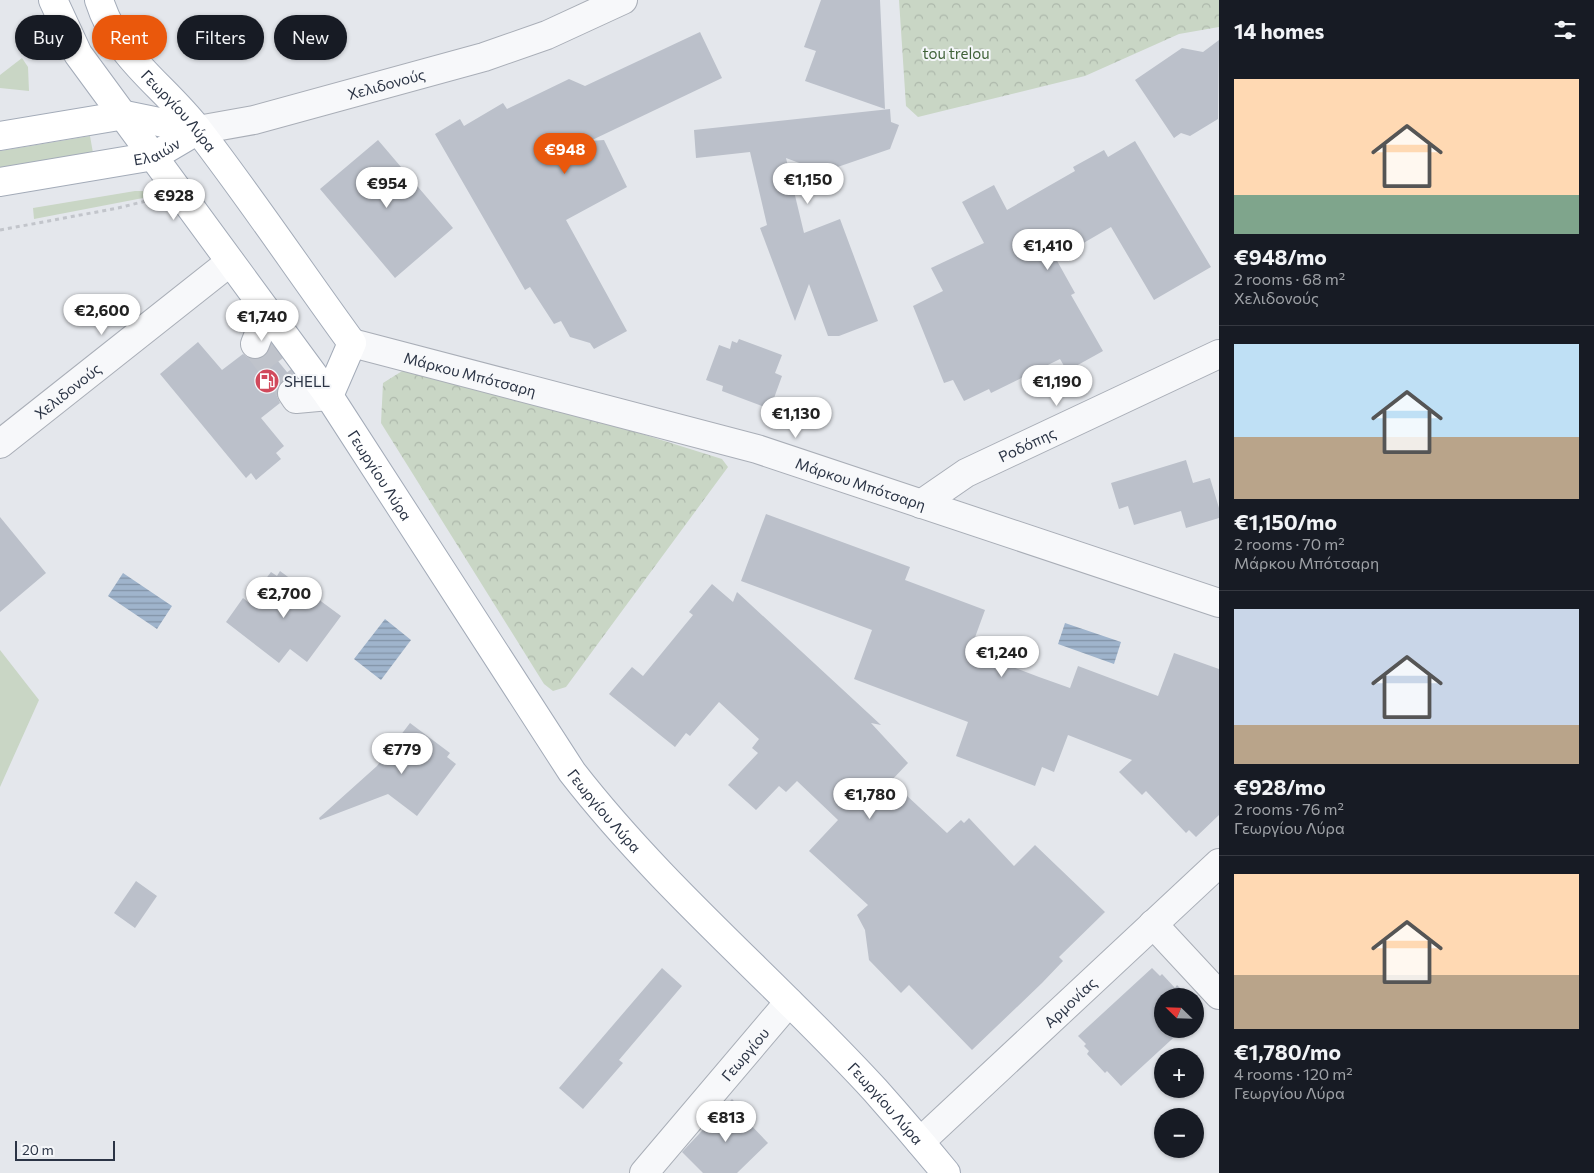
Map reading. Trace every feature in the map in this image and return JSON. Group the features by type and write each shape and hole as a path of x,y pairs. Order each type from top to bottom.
{"main road":[{"name":"Γεωργίου Λύρα","path":"53,0 55,8 78,54 125,115 267,313 330,396 542,728 578,779 605,814 643,857 874,1089 946,1173"},
{"name":"Γεωργίου Λύρα","path":"99,0 106,22 126,54 198,130 352,343"},
{"name":"Ελαιών","path":"0,136 125,115 198,130"},
{"name":"Ελαιών","path":"0,182 154,156 198,130"},
{"path":"330,396 352,343"}],"street":[{"name":"Χελιδονούς","path":"198,130 254,120 484,57 547,35 624,0"},
{"name":"Χελιδονούς","path":"0,444 230,262"},
{"path":"254,344 267,313"},
{"name":"Μάρκου Μπότσαρη","path":"352,343 758,449 1219,603"},
{"name":"Ροδόπης","path":"921,504 966,473 1219,354"},
{"path":"292,393 296,399 330,396"},
{"name":"Αρμονίας","path":"920,1142 1219,863"},
{"path":"1153,924 1219,995"},
{"name":"Γεωργίου","path":"644,1173 789,1002"}],"path":[{"path":"0,230 152,200 176,187"}],"green space":[{"name":"tou trelou","path":"899,0 1219,0 1219,27 1179,34 1085,76 918,117 906,106"},
{"path":"19,60 23,60 28,67 29,91 0,88 0,75"},
{"path":"90,136 93,153 0,168 0,151"},
{"path":"143,191 146,194 143,198 34,219 33,208"},
{"path":"415,363 722,459 728,467 566,687 553,691 544,684 381,423 383,383"},
{"path":"0,650 39,700 0,787"}],"water":[{"path":"123,573 172,606 157,629 108,596"},
{"path":"385,619 411,640 381,680 354,659"},
{"path":"1065,623 1121,642 1114,664 1058,644"}],"building":[{"path":"821,0 880,0 885,109 805,81 816,51 804,47"},
{"path":"700,32 722,78 590,141 604,140 627,187 566,220 627,331 594,349 590,343 570,337 561,321 554,324 530,287 525,290 435,134 460,119 464,126 503,103 507,109 569,79 585,86"},
{"path":"1219,40 1218,119 1190,136 1181,133 1174,138 1135,80 1182,48 1203,52"},
{"path":"890,109 891,122 899,125 890,149 823,172 786,158 804,233 840,219 878,321 839,336 828,336 809,284 795,321 760,228 767,225 750,152 696,158 694,130"},
{"path":"378,140 453,228 395,278 320,189"},
{"path":"1135,141 1211,267 1154,300 1111,227 1056,259 1075,293 1071,295 1103,351 1067,371 1060,359 991,393 989,389 964,401 953,380 944,383 913,306 943,291 931,268 984,243 962,202 994,185 1007,210 1075,171 1073,167 1104,150 1108,157"},
{"path":"739,339 782,355 775,373 782,376 770,409 722,391 723,386 706,380 719,345 730,349 732,341 737,343"},
{"path":"198,342 222,370 243,354 249,358 257,359 264,356 269,350 291,377 283,380 278,387 276,394 280,403 261,418 284,446 276,453 281,459 256,480 251,473 246,478 160,374"},
{"path":"1186,460 1193,483 1210,478 1219,508 1219,518 1186,528 1181,511 1134,525 1128,506 1119,509 1111,483"},
{"path":"766,514 910,567 905,580 985,610 970,651 1070,688 1078,666 1158,696 1174,653 1219,669 1219,815 1196,837 1189,830 1186,833 1146,791 1142,795 1119,772 1132,760 1068,735 1054,772 1042,767 1035,786 956,756 968,722 854,679 872,630 741,581"},
{"path":"0,517 46,573 0,612"},
{"path":"280,571 341,616 307,662 290,649 279,663 226,622 243,598 248,602 271,572 277,576"},
{"path":"712,584 733,602 737,592 881,725 871,723 908,763 891,781 947,833 961,820 964,823 969,818 1014,866 1035,845 1105,912 1059,957 1063,961 1042,983 972,1050 909,985 901,993 869,960 865,930 857,915 868,905 809,851 838,820 797,781 786,792 779,786 756,810 728,785 758,753 752,748 759,739 719,702 690,736 686,733 675,747 609,694 632,667 643,676 693,615 689,612"},
{"path":"410,723 450,753 447,757 456,764 417,816 388,794 320,820 319,818 377,766"},
{"path":"136,881 157,896 135,928 114,913"},
{"path":"662,968 682,986 619,1060 623,1063 583,1109 559,1088"},
{"path":"1152,968 1160,976 1162,974 1175,988 1154,988 1154,1038 1173,1038 1162,1048 1154,1048 1154,1056 1121,1086 1087,1054 1089,1051 1084,1046 1086,1044 1078,1036"},
{"path":"732,1099 750,1118 747,1121 768,1143 737,1173 703,1173 682,1152"}],"tunnel":[{"path":"255,344 292,393"}],"place":[{"name":"SHELL","path":"267,381"}]}
